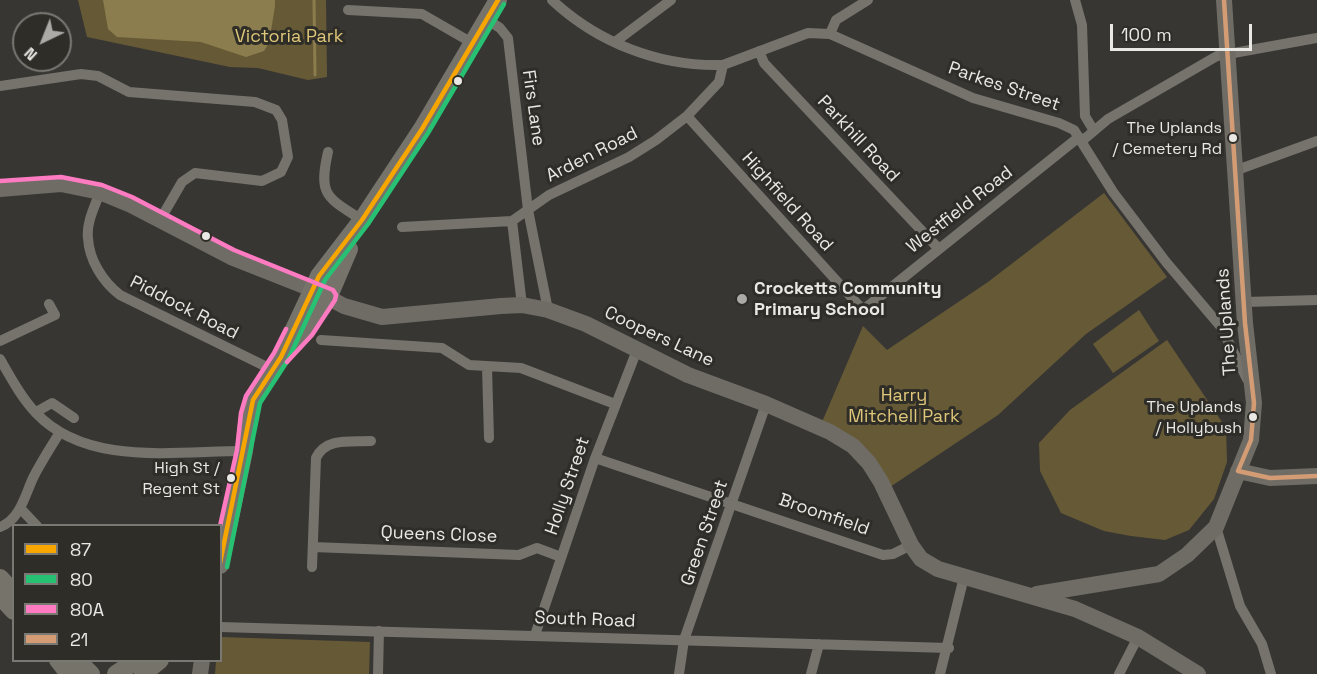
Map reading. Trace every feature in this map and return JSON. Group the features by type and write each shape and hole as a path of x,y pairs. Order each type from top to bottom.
{"main road":[{"path":"222,556 244,451 277,364 321,293 319,276 362,220 474,44 498,0"},
{"path":"0,578 12,591"},
{"path":"0,596 12,609"},
{"path":"60,662 69,674"},
{"path":"79,662 91,674"},
{"path":"116,674 134,662"},
{"path":"143,674 158,662"}],"street":[{"path":"552,0 584,25 646,56 699,66 723,65 808,33 830,34 836,20 868,0"},
{"path":"615,42 671,0"},
{"path":"1075,0 1082,25 1085,116 1091,127"},
{"name":"The Uplands","path":"1034,594 1091,587 1159,574 1187,555 1216,527 1251,440 1254,422 1245,323 1237,170 1224,0"},
{"path":"348,10 422,14 474,44"},
{"name":"Firs Lane","path":"488,20 500,28 508,38 528,210 548,310"},
{"name":"Parkes Street","path":"830,34 973,98 1069,128 1081,139 1113,192 1166,262 1221,327 1252,390"},
{"path":"1069,128 1091,127 1108,119 1217,56 1317,38"},
{"name":"Parkhill Road","path":"759,51 764,63 938,248"},
{"name":"Arden Road","path":"512,220 565,186 629,157 687,116 718,82 723,65"},
{"path":"0,86 81,74 98,76 129,92 255,102 276,110 282,120 288,157 281,172 262,181 195,173 182,182 160,220"},
{"name":"Highfield Road","path":"687,116 863,310"},
{"name":"Westfield Road","path":"863,310 938,248 1081,139 1091,127"},
{"path":"1237,170 1317,141"},
{"path":"328,152 322,178 325,190 334,201 362,220"},
{"name":"Coopers Lane","path":"0,189 61,183 100,192 231,257 321,293 362,313 382,317 522,305 548,310 586,324 688,375 766,404 830,432 853,446 881,482 911,544"},
{"name":"Piddock Road","path":"100,192 87,239 106,284 120,295 277,364"},
{"path":"402,227 512,220 522,305"},
{"path":"1245,302 1317,300"},
{"path":"0,341 55,315 49,304"},
{"path":"1221,327 1233,329 1245,323"},
{"path":"327,337 442,348 458,360 487,366 521,368 615,404"},
{"name":"Holly Street","path":"535,634 595,458 637,350"},
{"path":"0,359 36,412 60,432 88,446 110,450 244,451"},
{"path":"487,366 489,438"},
{"path":"36,412 52,403 71,411"},
{"name":"Green Street","path":"679,674 684,640 733,505 766,404"},
{"path":"0,527 8,524 20,508 33,478 60,432"},
{"path":"312,567 316,458 320,450 339,442 371,441"},
{"name":"Broomfield","path":"595,458 883,555 893,554 911,544"},
{"path":"1238,471 1270,478 1317,476"},
{"path":"20,508 36,524"},
{"path":"1216,527 1240,606 1262,644 1271,674"},
{"path":"911,544 921,559 938,568 964,577 1034,594 1075,609 1137,637 1198,674"},
{"name":"Queens Close","path":"313,547 519,555 537,548 561,557"},
{"path":"940,674 949,648 964,577"},
{"path":"1075,609 1082,593 1091,587"},
{"name":"South Road","path":"222,627 535,634 949,648"},
{"path":"378,674 379,631"},
{"path":"1119,674 1137,637"},
{"path":"811,674 819,644"}],"green space":[{"name":"Victoria Park","path":"78,0 326,0 327,77 308,80 258,68 230,67 87,37"},
{"name":"Harry Mitchell Park","path":"1104,193 1167,277 1086,334 998,415 890,487 822,422 863,326 887,350 988,282"},
{"path":"1139,310 1159,341 1113,373 1093,344"},
{"path":"1167,340 1226,428 1227,462 1214,499 1189,530 1165,540 1104,531 1061,513 1040,471 1039,443 1070,410"},
{"path":"222,637 370,642 369,674 215,674 216,662 222,662"}],"shaded area":[{"path":"103,0 275,0 275,6 269,43 264,51 246,57 201,42 117,37 108,29"}],"waterway":[{"path":"314,0 315,75"}],"transit line":[{"name":"87","path":"222,553 253,400 281,357 319,276 362,220 422,129 498,0"},
{"name":"21","path":"1224,0 1245,323 1254,403 1251,440 1238,471 1270,478 1317,476"},
{"name":"80","path":"227,567 260,403 288,360 325,280 368,224 428,133 504,4"},
{"name":"80A","path":"0,181 61,177 102,185 132,197 234,250 333,290 336,295 335,300 312,335 287,362"},
{"name":"80A","path":"220,524 246,396 274,353 286,329"}],"place":[{"name":"The Uplands / Cemetery Rd","path":"1233,138"},
{"name":"Crocketts Community Primary School","path":"742,299"},
{"name":"The Uplands / Hollybush","path":"1253,417"},
{"name":"High St / Regent St","path":"231,478"}]}
